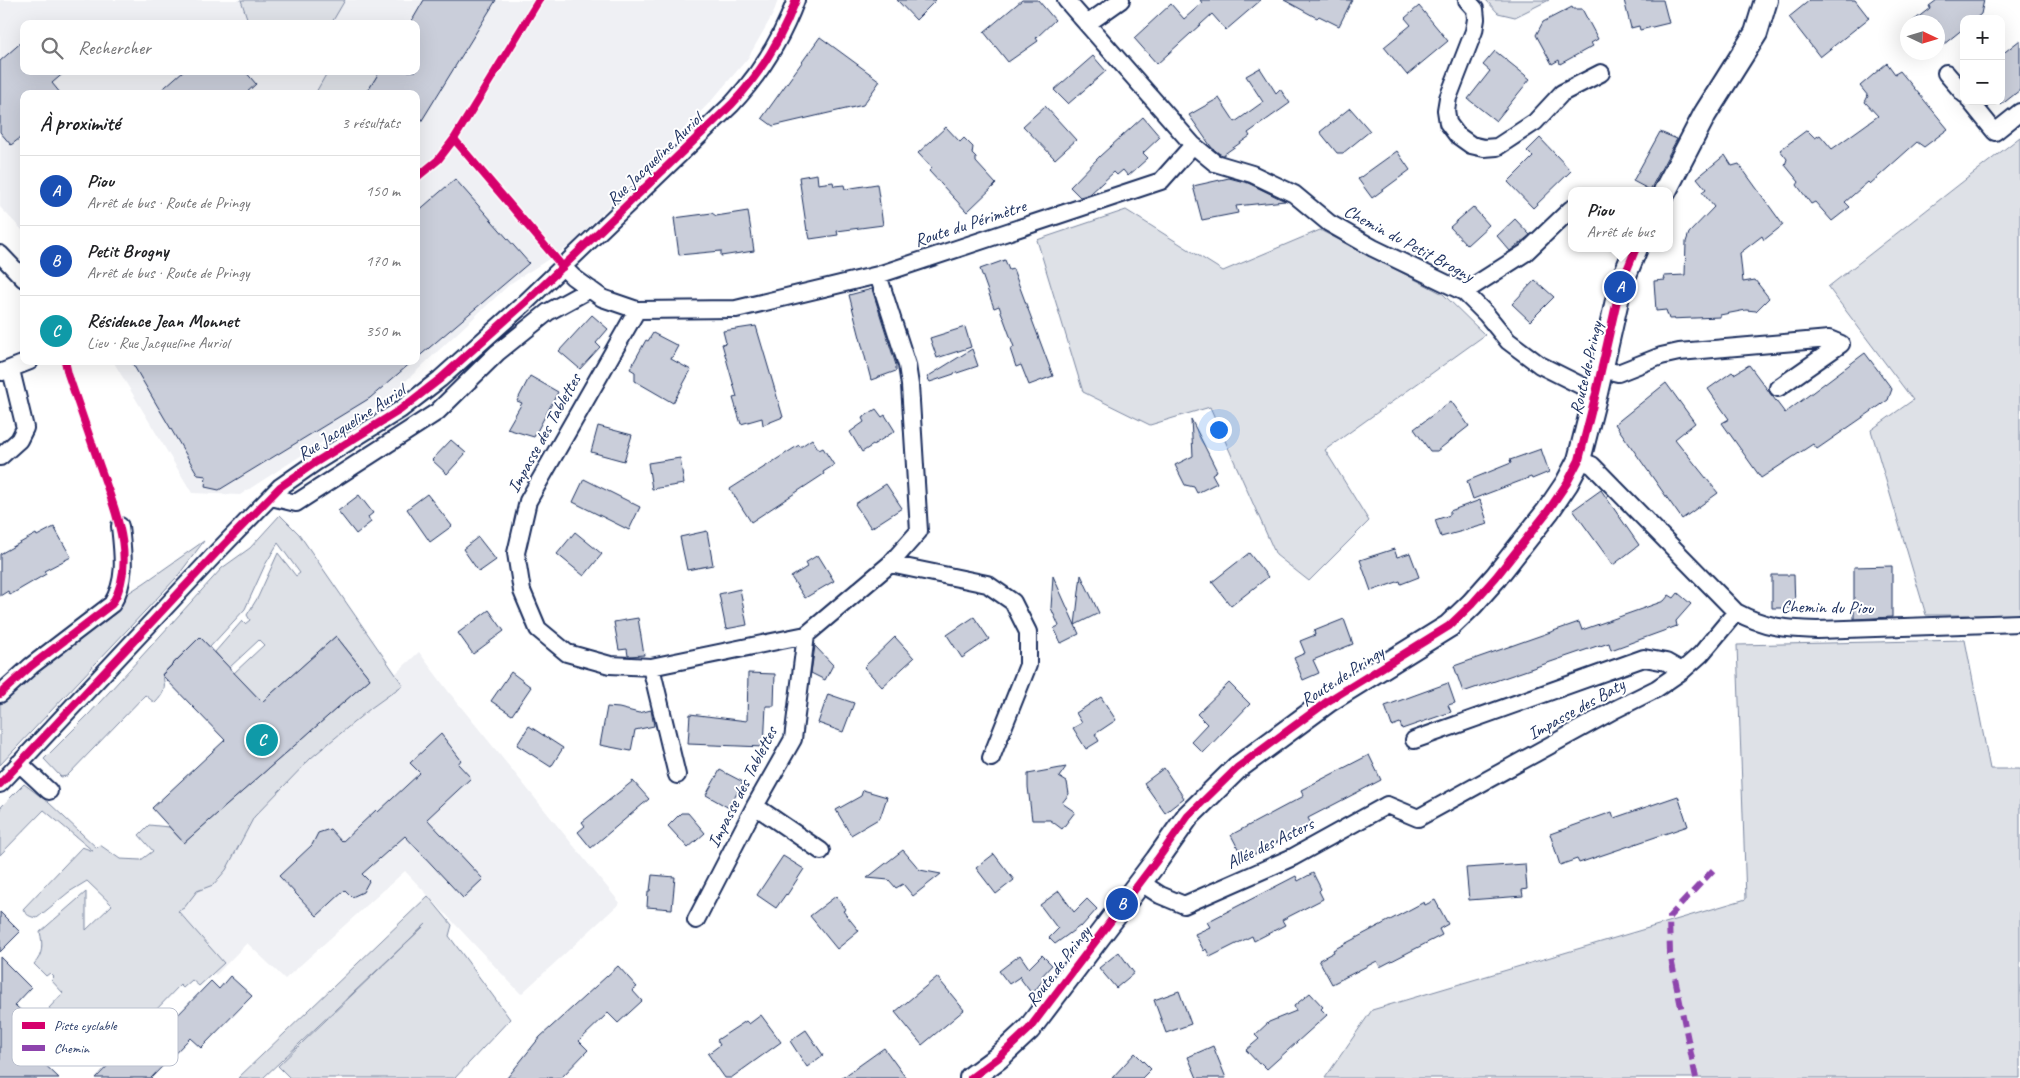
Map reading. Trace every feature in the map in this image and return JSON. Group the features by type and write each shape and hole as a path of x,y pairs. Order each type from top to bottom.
{"street":[{"name":"Rue Jacqueline Auriol","path":"0,784 280,487 400,410 421,394 563,267 749,86 779,42 796,0"},
{"path":"1066,0 1194,145"},
{"path":"1087,24 1121,0"},
{"path":"1467,0 1475,9 1474,31 1448,98 1446,110 1448,123 1457,135 1471,145 1484,148 1498,147 1535,122 1562,92 1600,73"},
{"path":"1667,187 1705,114 1756,33 1766,0"},
{"path":"1946,73 1960,89"},
{"path":"1973,105 1995,132 2020,112"},
{"name":"Route du Périmètre","path":"563,267 573,277 602,298 637,310 736,309 878,275 1161,181 1194,145"},
{"name":"Chemin du Petit Brogny","path":"1194,145 1215,163 1252,174 1294,194 1328,223 1373,248 1464,292 1486,314 1508,341 1540,365 1596,393"},
{"path":"1464,292 1525,253 1540,236 1568,212"},
{"name":"Route de Pringy","path":"971,1078 998,1058 1028,1029 1188,816 1237,768 1328,701 1449,626 1496,577 1548,512 1579,460 1620,287 1634,252"},
{"path":"0,254 20,275"},
{"name":"Impasse des Tablettes","path":"637,310 528,501 516,553 522,591 538,629 567,653 610,665 651,667 806,635 890,564 919,531 908,372 878,275"},
{"path":"271,497 296,503 386,446 437,412 497,353 548,312 590,289"},
{"path":"1602,369 1618,373 1661,356 1679,352 1828,339 1841,344 1778,388"},
{"path":"0,457 19,440 25,428 5,371 20,365"},
{"name":"Chemin du Piou","path":"1579,460 1592,465 1736,612 1756,623 1789,629 2020,623"},
{"path":"0,694 31,666 112,604 118,594 123,570 120,526"},
{"path":"890,564 987,584 1013,602 1028,632 1028,665 991,758"},
{"name":"Impasse des Baty","path":"1418,818 1492,776 1656,689 1682,671 1701,654 1736,612"},
{"name":"Impasse des Tablettes","path":"696,920 755,806 793,739 806,635"},
{"path":"1414,740 1644,658 1666,662 1682,671"},
{"path":"651,667 677,775"},
{"path":"19,763 49,792"},
{"name":"Allée des Asters","path":"1140,882 1160,895 1184,905 1293,857 1387,805 1418,818"},
{"path":"755,806 820,851"}],"shaded area":[{"path":"0,0 778,0 773,14 748,58 712,100 571,245 511,283 380,405 240,495 192,493 115,365 420,365 420,90 20,90 20,228 0,207"},
{"path":"241,0 345,0 333,20 248,20"},
{"path":"1486,0 1549,0 1515,17 1498,13"},
{"path":"326,75 378,75 368,90 317,90"},
{"path":"2020,137 2020,615 1926,615 1871,430 1913,400 1828,287"},
{"path":"1126,210 1223,271 1320,230 1443,294 1485,335 1325,450 1369,521 1309,581 1276,555 1210,407 1150,425 1083,392 1037,240"},
{"path":"280,515 299,534 403,685 371,708 311,758 254,817 226,870 213,885 197,891 184,908 178,911 224,963 199,986 192,980 183,988 180,985 158,1008 49,1008 63,993 51,980 54,977 50,973 46,976 34,964 39,957 41,949 40,932 86,892 86,930 112,905 87,881 69,892 37,918 27,914 23,909 82,847 93,851 44,810 0,855 0,808 24,784 48,802 97,848 100,845 120,859 141,860 153,851 139,835 149,825 169,827 184,843 370,679 336,636 262,702 234,673 264,645 259,640 229,668 215,652 242,621 245,624 250,620 247,615 258,597 278,553 296,576 300,573 278,543 265,565 245,609 210,647 200,637 162,674 164,690 155,703 145,695 67,776 61,777 44,759 89,714 222,568 250,548"},
{"path":"204,541 177,577 0,765 0,705 18,685 102,610"},
{"path":"1965,640 1990,769 2020,769 2020,1078 1325,1078 1372,1010 1746,899 1737,645"},
{"path":"419,652 448,691 620,903 521,994 405,871 285,979 247,943 216,975 145,904"},
{"path":"428,896 452,925 449,936 510,1019 455,1078 290,1078 278,1066 426,924 263,1078 238,1078"}],"building":[{"path":"424,0 496,0 420,124 420,90 368,90 378,75 420,75 420,20 412,20"},
{"path":"897,0 936,0 916,20"},
{"path":"1022,0 1038,0 1055,20 1036,38 1038,41 1008,62 984,32"},
{"path":"1200,0 1261,0 1226,30 1212,14 1157,64 1134,38 1171,4 1184,19 1202,3"},
{"path":"1284,0 1352,0 1339,26 1319,16 1317,18"},
{"path":"1624,0 1663,0 1669,23 1640,30 1639,26 1631,28"},
{"path":"1810,0 1855,0 1869,18 1820,57 1789,17"},
{"path":"1937,0 1984,0 1980,15 1960,15 1960,31 1945,43 1945,15 1921,15 1930,8 1929,6"},
{"path":"1419,6 1448,41 1407,75 1384,47 1411,25 1405,18"},
{"path":"1572,7 1573,9 1582,9 1598,39 1591,43 1593,46 1560,64 1559,60 1552,64 1536,35 1543,22"},
{"path":"820,37 880,81 863,105 773,126 762,118"},
{"path":"2020,40 2020,90 2005,102 2005,60 2005,52"},
{"path":"20,44 20,75 61,75 52,83 58,90 20,90 20,138 11,145 0,132 0,61"},
{"path":"1495,51 1530,79 1496,121 1468,99 1490,71 1483,65"},
{"path":"1093,56 1106,71 1068,104 1054,90"},
{"path":"1887,63 1895,74 1900,71 1948,129 1924,147 1917,142 1870,184 1868,182 1845,202 1850,207 1832,221 1815,202 1811,204 1797,185 1799,182 1785,165 1787,159 1780,150 1807,130 1815,138 1820,135 1832,149 1878,116 1865,102 1868,96 1860,86"},
{"path":"1260,68 1276,93 1280,89 1290,103 1248,133 1250,136 1223,155 1220,154 1212,148 1189,115 1219,98 1235,122 1263,102 1246,76"},
{"path":"178,75 248,75 256,84 249,90 162,90"},
{"path":"1045,106 1076,140 1055,159 1023,126"},
{"path":"1350,108 1370,131 1343,153 1337,153 1320,132"},
{"path":"1143,117 1160,137 1143,153 1148,158 1128,176 1123,170 1117,175 1114,172 1090,194 1080,197 1070,187 1100,156"},
{"path":"946,127 960,142 964,138 973,147 972,154 976,158 976,162 996,184 967,212 929,171 932,168 918,153"},
{"path":"1660,132 1677,139 1652,187 1644,187 1633,181"},
{"path":"1540,138 1571,171 1533,208 1508,182 1533,157 1527,151"},
{"path":"1397,151 1410,170 1372,198 1358,179"},
{"path":"1725,155 1732,166 1739,164 1783,225 1764,240 1762,236 1740,253 1743,282 1755,280 1769,298 1756,311 1746,310 1720,315 1720,317 1669,319 1666,310 1656,311 1654,281 1665,280 1664,276 1685,275 1686,242 1689,233 1714,207 1702,192 1706,189 1697,178"},
{"path":"817,174 818,184 833,182 834,186 844,185 845,189 877,184 883,225 837,231 838,235 810,239 807,231 799,177"},
{"path":"1229,178 1248,183 1285,201 1236,206 1238,213 1202,220 1193,186"},
{"path":"455,179 529,263 420,356 420,210"},
{"path":"1473,207 1489,225 1467,245 1450,227"},
{"path":"748,211 754,251 721,256 721,251 679,255 674,218 712,213 716,216"},
{"path":"1515,219 1530,235 1510,251 1497,236"},
{"path":"1005,260 1009,270 1013,269 1053,376 1029,385 1021,365 1016,367 1010,349 1014,347 999,306 994,308 980,269"},
{"path":"1535,280 1554,297 1530,321 1512,304"},
{"path":"872,289 896,365 896,371 871,380 849,295"},
{"path":"592,315 608,329 596,343 600,347 580,369 559,351"},
{"path":"756,326 783,417 763,425 762,418 741,424 733,398 737,397 722,344 726,343 723,331"},
{"path":"965,327 971,347 937,358 930,338"},
{"path":"653,333 678,346 671,359 691,370 673,403 635,381 635,372 630,369 646,340 648,341"},
{"path":"972,349 978,366 930,382 927,377"},
{"path":"1865,353 1892,389 1888,400 1817,449 1813,444 1761,478 1722,423 1729,419 1708,389 1732,372 1734,374 1749,365 1785,413"},
{"path":"133,365 408,365 370,398 219,490 205,487 206,476 198,475"},
{"path":"530,376 558,392 534,437 507,429 522,403 517,401"},
{"path":"1666,383 1695,423 1675,439 1718,493 1682,519 1615,424"},
{"path":"1451,401 1469,426 1437,451 1430,451 1414,429"},
{"path":"876,409 882,417 885,415 895,431 862,452 850,432 864,422 862,418"},
{"path":"1191,419 1217,471 1212,474 1217,483 1197,493 1194,487 1185,485 1175,465 1193,456"},
{"path":"598,426 632,435 624,461 591,452"},
{"path":"812,439 819,450 823,448 834,465 823,472 824,474 751,522 730,489 799,445 800,447"},
{"path":"451,440 466,453 447,474 432,460"},
{"path":"1541,449 1549,472 1473,499 1467,481 1511,463 1510,460"},
{"path":"680,458 684,484 652,489 648,463"},
{"path":"584,479 640,507 629,530 573,502"},
{"path":"886,484 902,508 871,528 855,504"},
{"path":"1601,490 1639,545 1613,565 1573,510"},
{"path":"427,494 452,526 430,542 407,509"},
{"path":"359,495 373,513 368,517 371,522 356,534 338,511"},
{"path":"1480,500 1488,524 1441,537 1435,520 1450,515 1450,511"},
{"path":"54,527 71,557 44,571 46,574 10,595 8,591 0,596 0,554 36,534 37,536"},
{"path":"707,531 713,565 687,570 680,537"},
{"path":"575,532 602,554 584,576 557,554"},
{"path":"478,537 496,560 479,572 463,549"},
{"path":"1394,549 1397,557 1410,553 1419,577 1401,584 1400,581 1371,591 1360,560"},
{"path":"1249,553 1268,577 1231,606 1212,582"},
{"path":"818,555 834,581 805,598 791,577 807,567 805,563"},
{"path":"1892,566 1892,617 1854,619 1854,567"},
{"path":"1081,575 1099,613 1075,625"},
{"path":"1772,575 1794,575 1795,608 1772,608"},
{"path":"1053,576 1079,634 1061,643 1054,628 1059,626 1051,608"},
{"path":"740,589 747,625 726,629 719,594"},
{"path":"1678,593 1691,604 1676,621 1677,626 1611,650 1609,643 1600,645 1463,692 1454,666 1579,622 1582,630 1664,601 1669,595 1674,598"},
{"path":"489,610 504,631 473,654 458,633"},
{"path":"974,617 989,639 962,658 947,635"},
{"path":"638,618 644,655 628,656 627,649 619,650 614,622"},
{"path":"1344,619 1353,644 1313,660 1319,673 1303,680 1294,658 1305,653 1300,641 1315,635 1314,631"},
{"path":"336,636 370,679 184,843 152,808 225,740 162,675 200,637 262,702"},
{"path":"895,637 914,658 882,687 864,667"},
{"path":"815,646 833,665 825,680 811,673"},
{"path":"511,672 531,687 512,715 491,701"},
{"path":"748,673 775,674 774,706 766,706 764,747 688,744 690,714 747,721"},
{"path":"1229,683 1250,704 1203,753 1191,741 1207,724 1197,714"},
{"path":"1448,683 1455,703 1448,705 1451,712 1402,729 1400,723 1392,726 1385,706"},
{"path":"828,694 854,703 843,732 818,723"},
{"path":"1101,697 1116,720 1095,734 1099,741 1086,749 1073,728 1082,723 1076,713"},
{"path":"607,707 639,713 651,710 654,726 635,730 631,751 600,745"},
{"path":"529,726 563,748 551,767 517,745"},
{"path":"441,734 461,760 458,764 471,778 427,819 483,879 463,898 405,836 362,874 369,881 363,892 352,897 345,890 317,916 279,876 312,845 318,833 330,829 342,842 376,810 378,812 420,773 410,763"},
{"path":"1369,755 1381,780 1308,818 1311,824 1244,860 1231,835 1304,796 1301,790"},
{"path":"1066,767 1059,777 1067,782 1069,794 1062,803 1075,812 1062,829 1050,820 1032,820 1028,774"},
{"path":"1164,768 1184,798 1165,813 1144,783"},
{"path":"720,770 743,782 729,808 706,795"},
{"path":"633,781 649,799 591,848 578,832 585,826 582,822"},
{"path":"863,790 887,797 880,818 851,835 836,810 861,796"},
{"path":"1678,796 1688,826 1579,863 1577,859 1560,865 1550,834 1612,812 1614,818"},
{"path":"681,813 688,813 705,833 688,848 668,826"},
{"path":"903,850 920,870 941,874 913,896 903,884 896,888 889,880 867,878"},
{"path":"994,854 1014,880 996,894 976,868"},
{"path":"783,856 804,869 776,908 757,895"},
{"path":"1525,864 1527,889 1522,890 1523,896 1469,900 1466,868"},
{"path":"1313,873 1321,889 1319,891 1323,899 1282,920 1285,925 1254,941 1252,936 1210,957 1206,949 1204,951 1195,934 1210,927 1207,922 1296,876 1298,881"},
{"path":"652,875 675,877 672,909 647,907"},
{"path":"1059,891 1074,912 1087,899 1097,909 1081,927 1055,944 1049,938 1058,929 1040,905"},
{"path":"836,896 846,909 843,911 859,931 837,949 810,916"},
{"path":"1435,900 1448,924 1439,929 1442,935 1380,967 1377,961 1332,984 1319,960 1334,952 1333,950 1424,902 1425,905"},
{"path":"0,912 20,932 0,952"},
{"path":"1119,952 1134,973 1116,988 1099,968"},
{"path":"1020,955 1029,968 1042,955 1052,965 1042,976 1044,979 1032,994 1020,978 1021,976 1009,984 999,971"},
{"path":"0,957 31,988 15,1005 18,1008 12,1008 12,1066 46,1066 59,1078 0,1078"},
{"path":"618,966 637,987 632,990 642,1001 618,1023 608,1013 579,1041 588,1050 561,1078 507,1078 540,1037"},
{"path":"230,976 252,996 201,1048 190,1038 178,1050 178,1015 211,981 219,989"},
{"path":"937,977 964,1010 922,1045 895,1012"},
{"path":"1179,991 1191,1024 1166,1033 1154,1000"},
{"path":"1310,993 1323,1007 1321,1009 1327,1015 1267,1069 1261,1063 1259,1064 1246,1050 1259,1039 1255,1035 1269,1022 1296,1011 1294,1006"},
{"path":"761,1015 781,1042 731,1078 725,1078 708,1054 720,1045 717,1040 746,1021 749,1024"},
{"path":"806,1030 823,1055 807,1067 790,1041"},
{"path":"1213,1046 1226,1078 1197,1078 1188,1057"},
{"path":"884,1048 906,1078 842,1078"},
{"path":"1135,1053 1151,1069 1142,1078 1112,1078"},
{"path":"107,1066 163,1066 151,1078 96,1078"}],"marked path":[{"path":"1696,1078 1670,954 1669,917 1716,867"}],"cycle path":[{"path":"420,175 438,160 454,139 539,0"},
{"path":"0,784 280,487 316,462 400,410 440,379 526,302 732,104 761,68 784,29 796,0"},
{"path":"454,139 563,267"},
{"path":"971,1078 998,1058 1029,1029 1188,816 1237,768 1328,701 1449,626 1496,577 1548,511 1567,483 1579,460 1620,287 1634,252"},
{"path":"0,694 31,666 112,604 120,587 123,569 121,532 66,365"}],"place":[{"name":"Piou","path":"1620,287"},
{"name":"Résidence Jean Monnet","path":"262,740"},
{"name":"Petit Brogny","path":"1122,904"}]}
